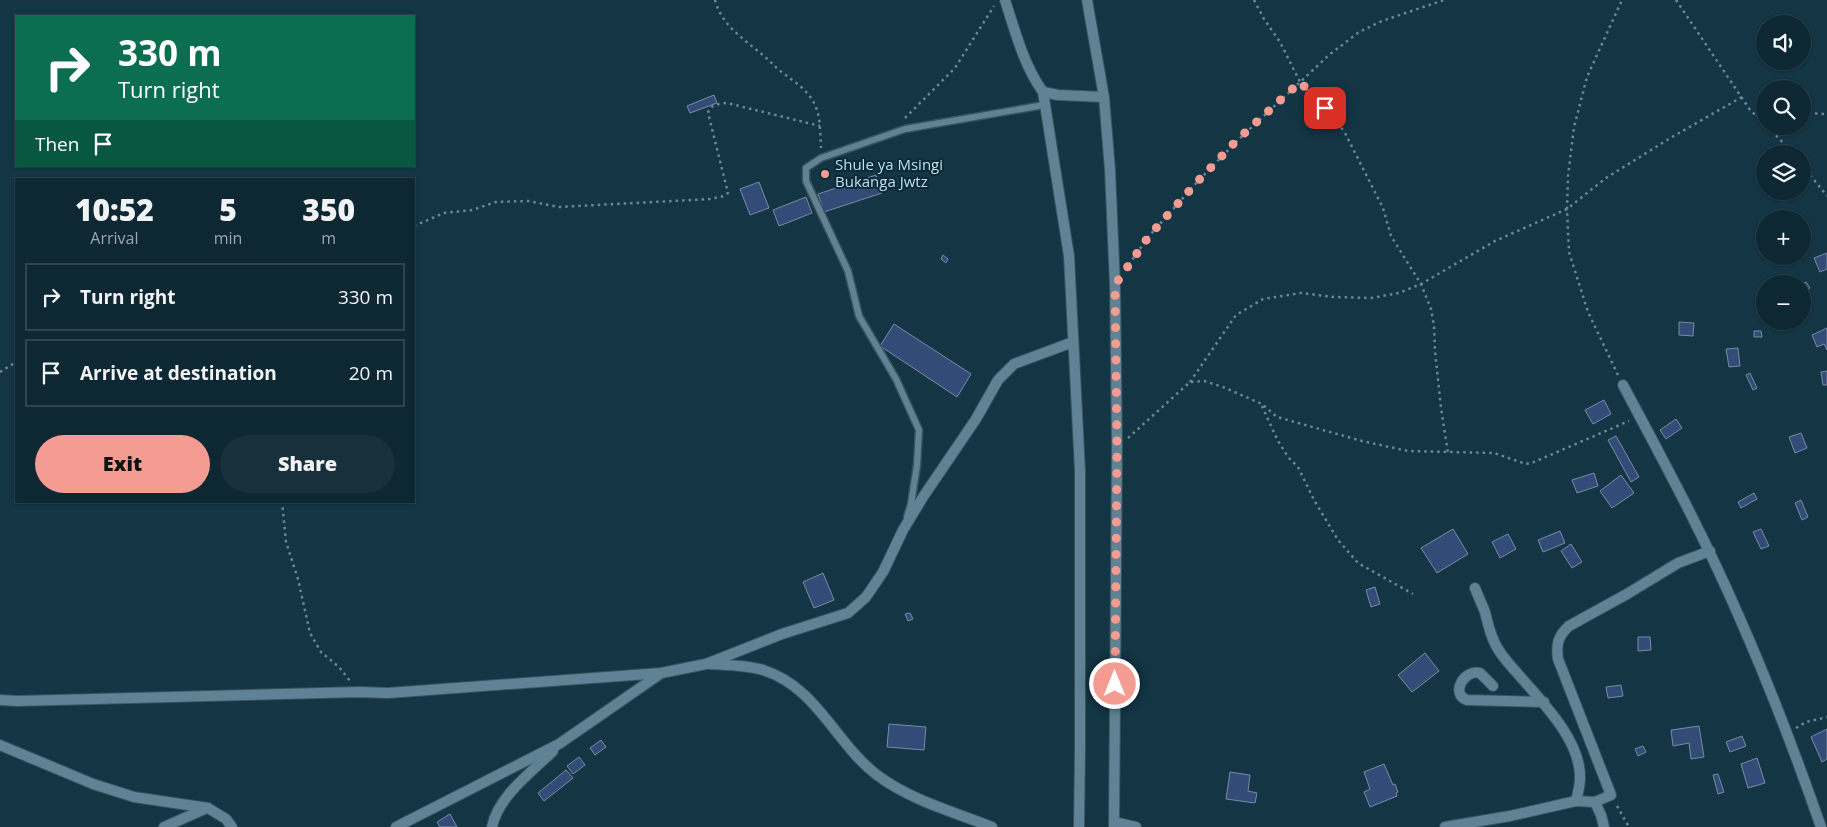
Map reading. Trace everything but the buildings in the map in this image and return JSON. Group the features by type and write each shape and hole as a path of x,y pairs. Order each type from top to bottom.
{"street":[{"path":"1004,0 1029,67 1043,92 1069,256 1080,471 1080,749 1078,827"},
{"path":"1086,0 1104,97 1110,170 1115,285 1117,447 1114,824 1136,827"},
{"path":"1043,92 1058,95 1104,97"},
{"path":"0,700 360,692 388,693 661,673 706,664 782,634 848,613 866,597 883,572 903,530 940,470 976,419 998,380 1014,364 1073,342"},
{"path":"1624,385 1710,551 1758,659 1821,827"},
{"path":"1445,827 1510,816 1576,800 1595,802 1611,796 1558,659 1558,640 1561,633 1569,626 1627,594 1678,562 1710,551"},
{"path":"1475,588 1489,630 1501,654 1544,702 1569,742 1576,758 1580,779 1576,800"},
{"path":"706,664 764,670 784,681 800,691 822,713 848,748 877,775 907,793 992,827"},
{"path":"396,827 559,744 661,673"},
{"path":"1493,686 1480,673 1469,673 1462,679 1460,695 1463,699 1467,700 1544,702"},
{"path":"492,827 497,812 505,800 559,744"},
{"path":"0,745 93,784 126,794 208,808 226,819 232,827"},
{"path":"1595,802 1604,827"},
{"path":"164,827 208,808"}],"lane":[{"path":"903,530 911,504 918,465 919,430 896,379 859,316 848,271 806,181 806,168 821,158 905,129 1044,105"}],"path":[{"path":"715,0 717,10 742,40 765,56 810,97 818,114 821,158"},
{"path":"888,135 955,68 998,0"},
{"path":"1254,0 1280,42 1300,82 1333,116 1346,133 1383,208 1386,226 1421,284 1431,309 1434,326 1441,408 1448,453"},
{"path":"1115,285 1149,236 1199,180 1237,140 1329,55 1359,32 1382,21 1444,0"},
{"path":"1622,0 1584,85 1574,128 1568,176 1567,209 1569,252 1588,312 1624,385"},
{"path":"1676,0 1750,110 1756,114"},
{"path":"1117,447 1190,382 1236,315 1263,299 1301,293 1334,297 1371,298 1399,294 1421,284 1495,241 1567,209 1606,178 1742,97"},
{"path":"415,226 444,213 472,210 496,202 528,201 559,207 710,199 724,196 728,193 708,113 713,106 718,104 726,103 820,126"},
{"path":"1811,113 1827,114"},
{"path":"1776,135 1785,145"},
{"path":"1811,176 1827,196"},
{"path":"0,372 15,363"},
{"path":"1190,382 1204,381 1223,387 1262,404 1276,417 1362,441 1408,451 1494,454 1526,464 1640,417"},
{"path":"1262,404 1277,439 1298,467 1324,517 1351,556 1413,594"},
{"path":"282,503 286,542 298,579 310,633 321,652 338,666 360,692"},
{"path":"1786,733 1806,722 1827,717"},
{"path":"1611,796 1629,827"}],"place":[{"name":"Shule ya Msingi Bukanga Jwtz","path":"825,174"}],"route":[{"path":"1115,684 1117,447 1115,285 1149,236 1199,180 1237,140 1300,82 1325,108"}]}
